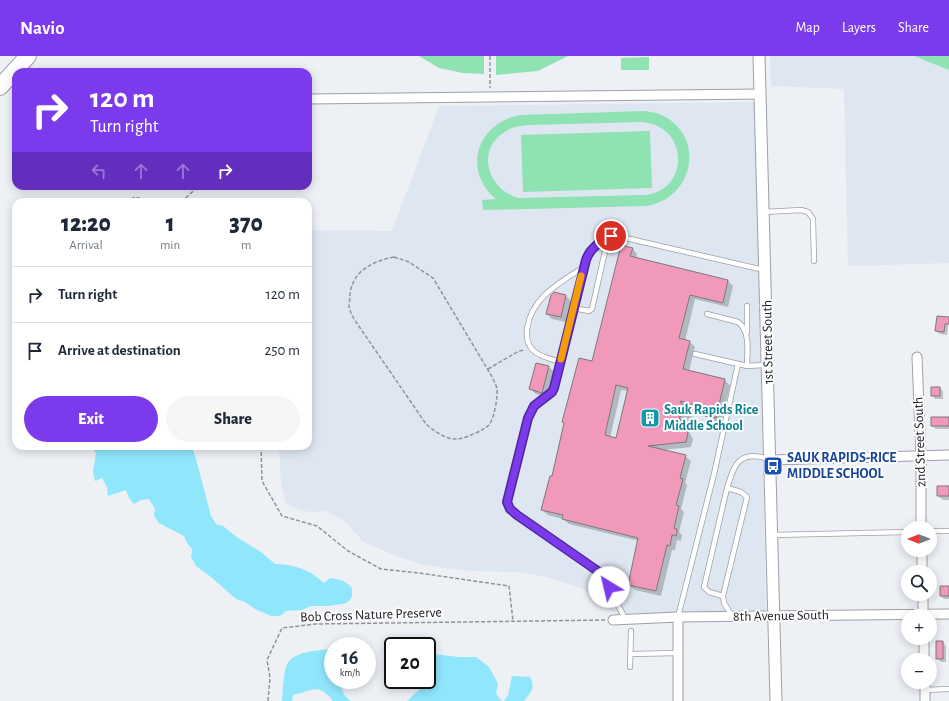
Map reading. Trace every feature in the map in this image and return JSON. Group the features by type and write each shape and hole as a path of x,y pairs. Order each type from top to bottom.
{"highway":[{"path":"17,68 28,56"},
{"path":"0,87 12,74"}],"street":[{"name":"1st Street South","path":"759,56 766,271 776,701"},
{"path":"312,99 760,94"},
{"name":"2nd Street South","path":"917,357 921,456 921,521"},
{"path":"770,460 949,455"},
{"name":"8th Avenue South","path":"937,614 949,614"},
{"name":"8th Avenue South","path":"613,620 678,617 901,615"},
{"path":"678,617 678,701"},
{"path":"925,689 925,701"}],"lane":[{"path":"764,212 801,210 808,212 813,219 814,261"},
{"path":"626,620 602,574 517,515 510,509 507,502 528,418 534,406 552,392 554,388 588,252 596,244 608,238 618,236 766,271"},
{"path":"573,308 589,311 592,308 608,238"},
{"path":"560,362 535,353 531,348 527,341 526,331 528,320 536,305 552,287 584,267"},
{"path":"747,306 747,366"},
{"path":"707,314 738,322 742,325 747,334"},
{"path":"695,354 747,366 768,365"},
{"path":"678,617 714,474 738,364"},
{"path":"723,596 709,592 704,587 727,488 733,471 740,459 759,456 770,460"},
{"path":"727,488 742,492 746,494 747,497 723,596 724,603 733,617"},
{"path":"937,531 949,531"},
{"path":"772,534 901,532"},
{"path":"630,668 631,631"},
{"path":"631,654 678,653"},
{"path":"937,688 949,689"}],"path":[{"path":"490,56 490,97"},
{"path":"186,198 194,190"},
{"path":"394,257 409,262 423,271 433,278 488,369 497,390 496,403 489,425 475,433 458,439 435,432 426,424 354,319 349,306 351,290 356,278 367,267 379,260 394,257"},
{"path":"488,369 519,351 531,348"},
{"path":"261,450 262,481 282,516 317,526 348,551 381,569 509,586 513,621"},
{"name":"Bob Cross Nature Preserve","path":"268,701 270,678 267,660 282,628 316,624 613,620"}],"shaded area":[{"path":"770,56 949,56 949,263 848,266 844,89 771,86"},
{"path":"755,102 766,611 616,614 607,608 601,599 584,589 546,577 518,572 475,571 446,568 424,565 402,558 363,542 349,525 326,511 309,512 297,509 286,503 281,484 279,450 312,450 312,230 392,231 439,106"}],"green space":[{"path":"419,56 484,56 484,74 463,73 439,68"},
{"path":"496,56 568,56 538,71 496,75"},
{"path":"914,56 949,56 949,70"},
{"path":"649,57 649,70 621,70 621,58"},
{"path":"644,111 653,112 674,123 684,135 689,149 689,164 684,178 676,191 663,201 646,206 483,210 482,200 496,199 485,187 479,175 477,162 479,149 485,137 494,127 506,119 521,115","holes":["642,122 658,126 669,135 676,146 678,159 676,172 669,183 658,191 643,195 518,198 507,193 498,186 492,177 489,167 488,156 491,146 498,137 515,127 529,125"]},
{"path":"650,131 652,188 523,192 521,135"}],"water":[{"path":"93,450 193,450 211,516 216,524 223,526 238,538 261,552 275,564 289,565 302,569 313,574 324,583 330,578 345,582 352,588 352,597 347,603 329,606 311,606 302,610 286,611 280,616 271,616 255,609 245,602 236,599 196,566 191,557 192,549 184,536 159,523 154,516 155,509 149,499 141,500 134,504 129,498 126,490 108,496 107,487 102,478 95,481 93,472 96,453"},
{"path":"324,650 324,689 342,689 346,697 351,701 333,701 323,691 314,689 293,695 292,701 282,701 284,675 289,662 293,658 306,652"},
{"path":"436,654 476,657 489,667 498,684 496,694 502,701 407,701 420,689 436,689"},
{"path":"512,676 530,677 532,681 533,687 531,693 524,701 504,701 508,695"}],"building":[{"name":"Sauk Rapids Rice Middle School","path":"621,245 633,248 630,256 728,280 723,303 690,295 679,338 690,341 683,369 725,379 716,418 705,416 707,408 680,401 688,413 679,417 688,433 686,442 648,446 686,455 680,478 683,479 676,505 679,506 674,528 677,529 677,532 676,536 672,535 670,546 667,545 656,591 628,585 638,538 562,519 563,515 541,510 550,476 552,476 564,423 562,422 579,358 592,361","holes":["616,385 628,388 616,438 605,435"]},
{"path":"554,292 566,295 561,317 546,314 551,295"},
{"path":"937,316 949,317 949,324 945,324 944,332 935,331"},
{"path":"536,363 549,366 542,393 529,389"},
{"path":"931,387 940,387 940,396 931,396"},
{"path":"931,417 949,417 949,426 931,426"},
{"path":"937,486 949,486 949,496 937,496"},
{"path":"940,586 949,586 949,596 940,596"},
{"path":"937,641 943,641 943,659 937,659"}],"slow traffic":[{"path":"561,359 581,276"}],"place":[{"name":"Sauk Rapids Rice Middle School","path":"650,418"},
{"name":"SAUK RAPIDS-RICE MIDDLE SCHOOL","path":"773,466"}],"route":[{"path":"609,587 602,574 517,515 510,509 507,502 530,412 534,406 552,392 554,388 588,252 596,244 611,236"}]}
